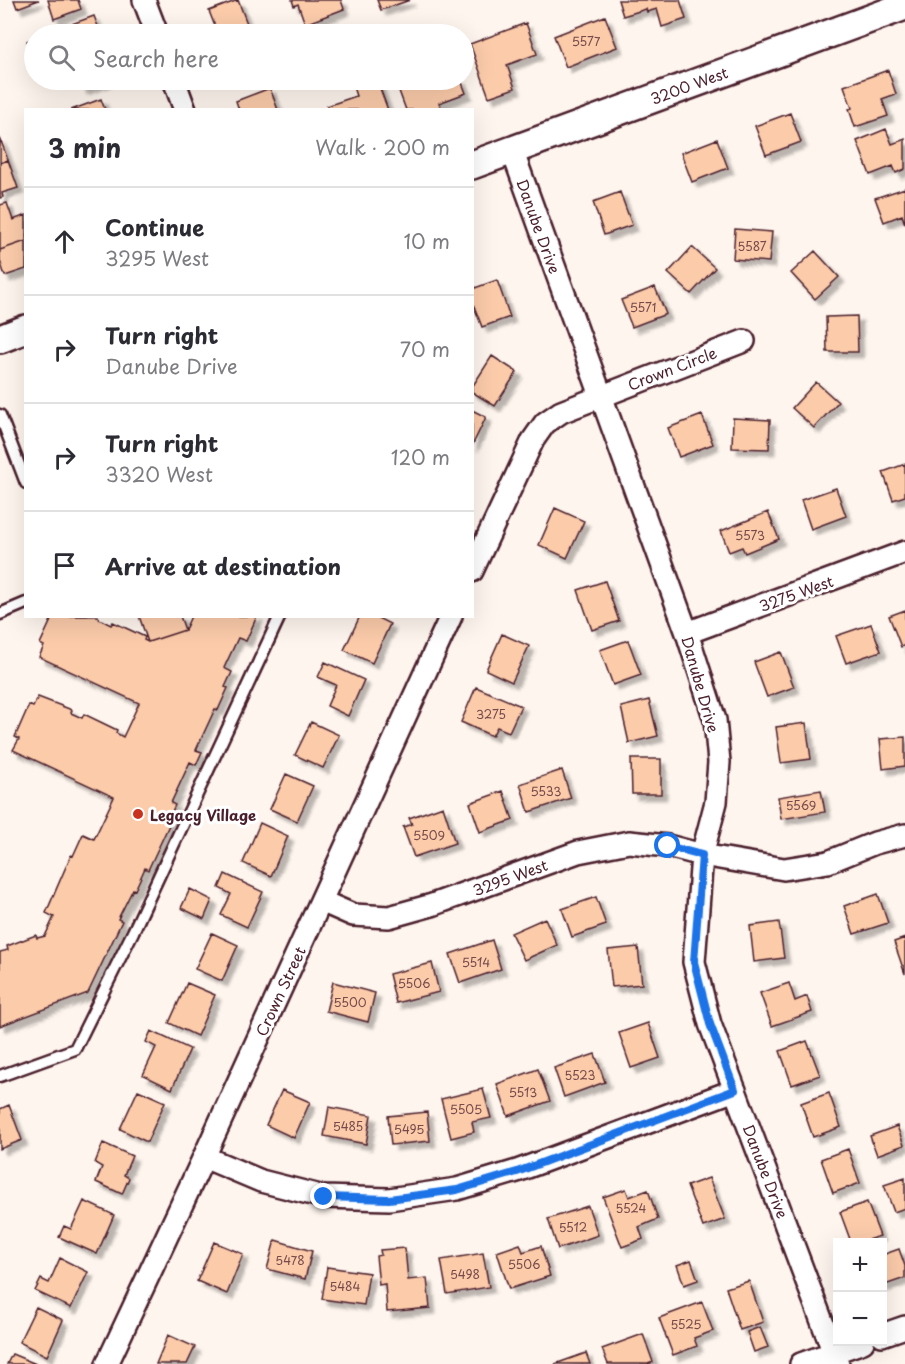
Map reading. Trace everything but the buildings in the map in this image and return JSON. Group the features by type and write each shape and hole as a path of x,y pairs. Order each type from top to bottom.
{"street":[{"path":"144,0 153,24"},
{"name":"3200 West","path":"474,164 905,6"},
{"path":"178,90 184,108"},
{"name":"Danube Drive","path":"512,150 687,633 715,720 719,762 716,802 702,855 694,962 710,1024 836,1358"},
{"path":"0,339 24,330"},
{"name":"Crown Circle","path":"601,396 744,341"},
{"path":"474,567 533,440 545,423 561,412 601,396"},
{"name":"3275 West","path":"687,633 905,552"},
{"name":"Crown Street","path":"107,1364 451,618"},
{"name":"3295 West","path":"321,901 353,915 389,917 432,905 578,852 629,842 668,846 702,855 784,869 828,862 875,843 905,835"},
{"path":"204,1157 261,1181 324,1197 389,1199 457,1190 517,1172 735,1090"},
{"path":"887,1333 905,1327"},
{"path":"801,1364 836,1358 855,1346"}],"lane":[{"path":"0,415 24,478"},
{"path":"0,614 24,604"},
{"path":"0,1076 75,1049 133,932 279,618"}],"place":[{"name":"Legacy Village","path":"138,814"}],"route":[{"path":"324,1197 389,1199 457,1190 517,1172 735,1090 710,1024 694,962 702,855 668,846"}]}
